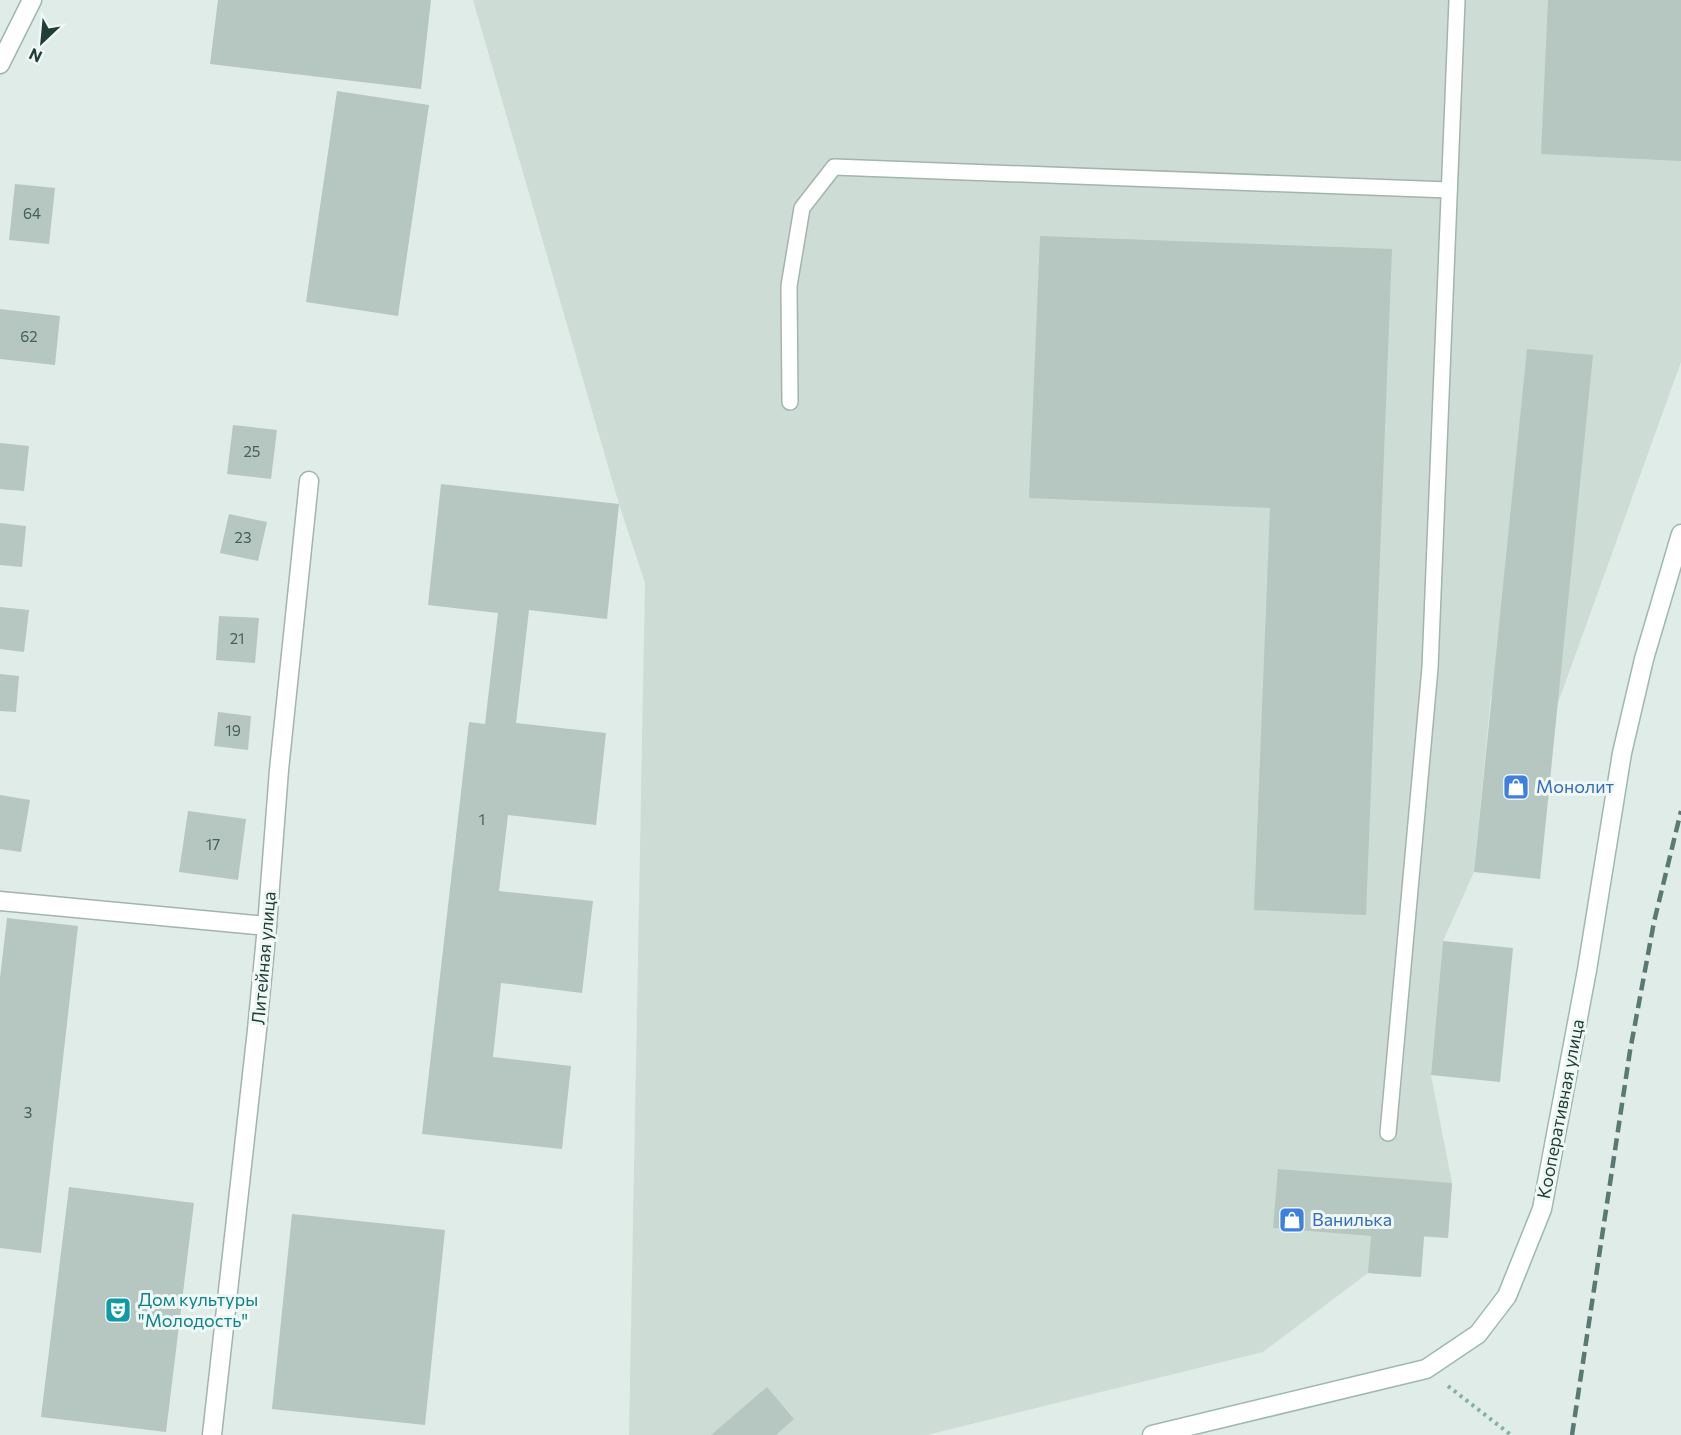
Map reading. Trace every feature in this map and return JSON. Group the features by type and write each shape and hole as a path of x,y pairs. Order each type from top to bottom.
{"street":[{"path":"0,64 32,0"},
{"name":"Литейная улица","path":"212,1435 267,926 279,770 309,480"},
{"name":"Кооперативная улица","path":"1152,1435 1426,1369 1478,1334 1507,1296 1542,1209 1587,970 1623,753 1644,659 1681,534"},
{"path":"0,901 267,926"}],"lane":[{"path":"1388,1133 1430,668 1456,0"},
{"path":"790,402 789,286 802,208 834,167 1449,190"}],"path":[{"path":"1426,1369 1511,1435"}],"shaded area":[{"path":"473,0 1681,0 1681,362 1558,703 1491,696 1474,872 1443,941 1431,1075 1452,1183 1448,1238 1424,1237 1421,1277 1368,1273 1263,1352 927,1435 629,1435 645,583 619,504"}],"building":[{"path":"218,0 431,0 421,89 210,64"},
{"path":"1548,0 1681,0 1681,161 1541,154"},
{"path":"337,91 429,105 398,316 306,302"},
{"path":"15,184 55,188 49,244 9,240"},
{"path":"1040,236 1392,249 1366,915 1254,910 1270,508 1029,498"},
{"path":"0,309 60,316 55,365 0,359"},
{"path":"1527,349 1593,355 1540,879 1474,872"},
{"path":"233,425 277,430 271,479 227,474"},
{"path":"0,443 29,446 24,491 0,489"},
{"path":"441,484 619,504 607,619 529,610 516,723 606,733 596,825 508,815 499,891 593,901 582,993 501,983 493,1057 571,1066 562,1149 422,1134 469,722 485,724 498,613 428,605"},
{"path":"229,514 267,522 258,561 220,553"},
{"path":"0,523 26,526 22,567 0,565"},
{"path":"0,607 29,610 24,652 0,649"},
{"path":"219,616 259,618 255,663 216,660"},
{"path":"0,674 19,676 16,712 0,711"},
{"path":"218,712 251,716 248,750 214,746"},
{"path":"0,795 30,800 21,852 0,849"},
{"path":"188,811 246,819 238,880 179,872"},
{"path":"7,918 78,926 41,1253 0,1248 0,978"},
{"path":"1443,941 1513,948 1500,1082 1431,1075"},
{"path":"1278,1169 1452,1183 1448,1238 1424,1236 1421,1277 1368,1273 1371,1236 1273,1228"},
{"name":"Дом культуры \"Молодость\"","path":"69,1187 194,1203 166,1432 41,1417"},
{"path":"292,1214 445,1230 425,1425 272,1409"},
{"path":"767,1387 794,1419 776,1435 711,1435"}],"railway":[{"path":"1572,1435 1630,1051 1654,922 1681,811"}],"place":[{"name":"Монолит","path":"1516,787"},
{"name":"Ванилька","path":"1292,1220"},
{"name":"Дом культуры \"Молодость\"","path":"118,1310"}]}
